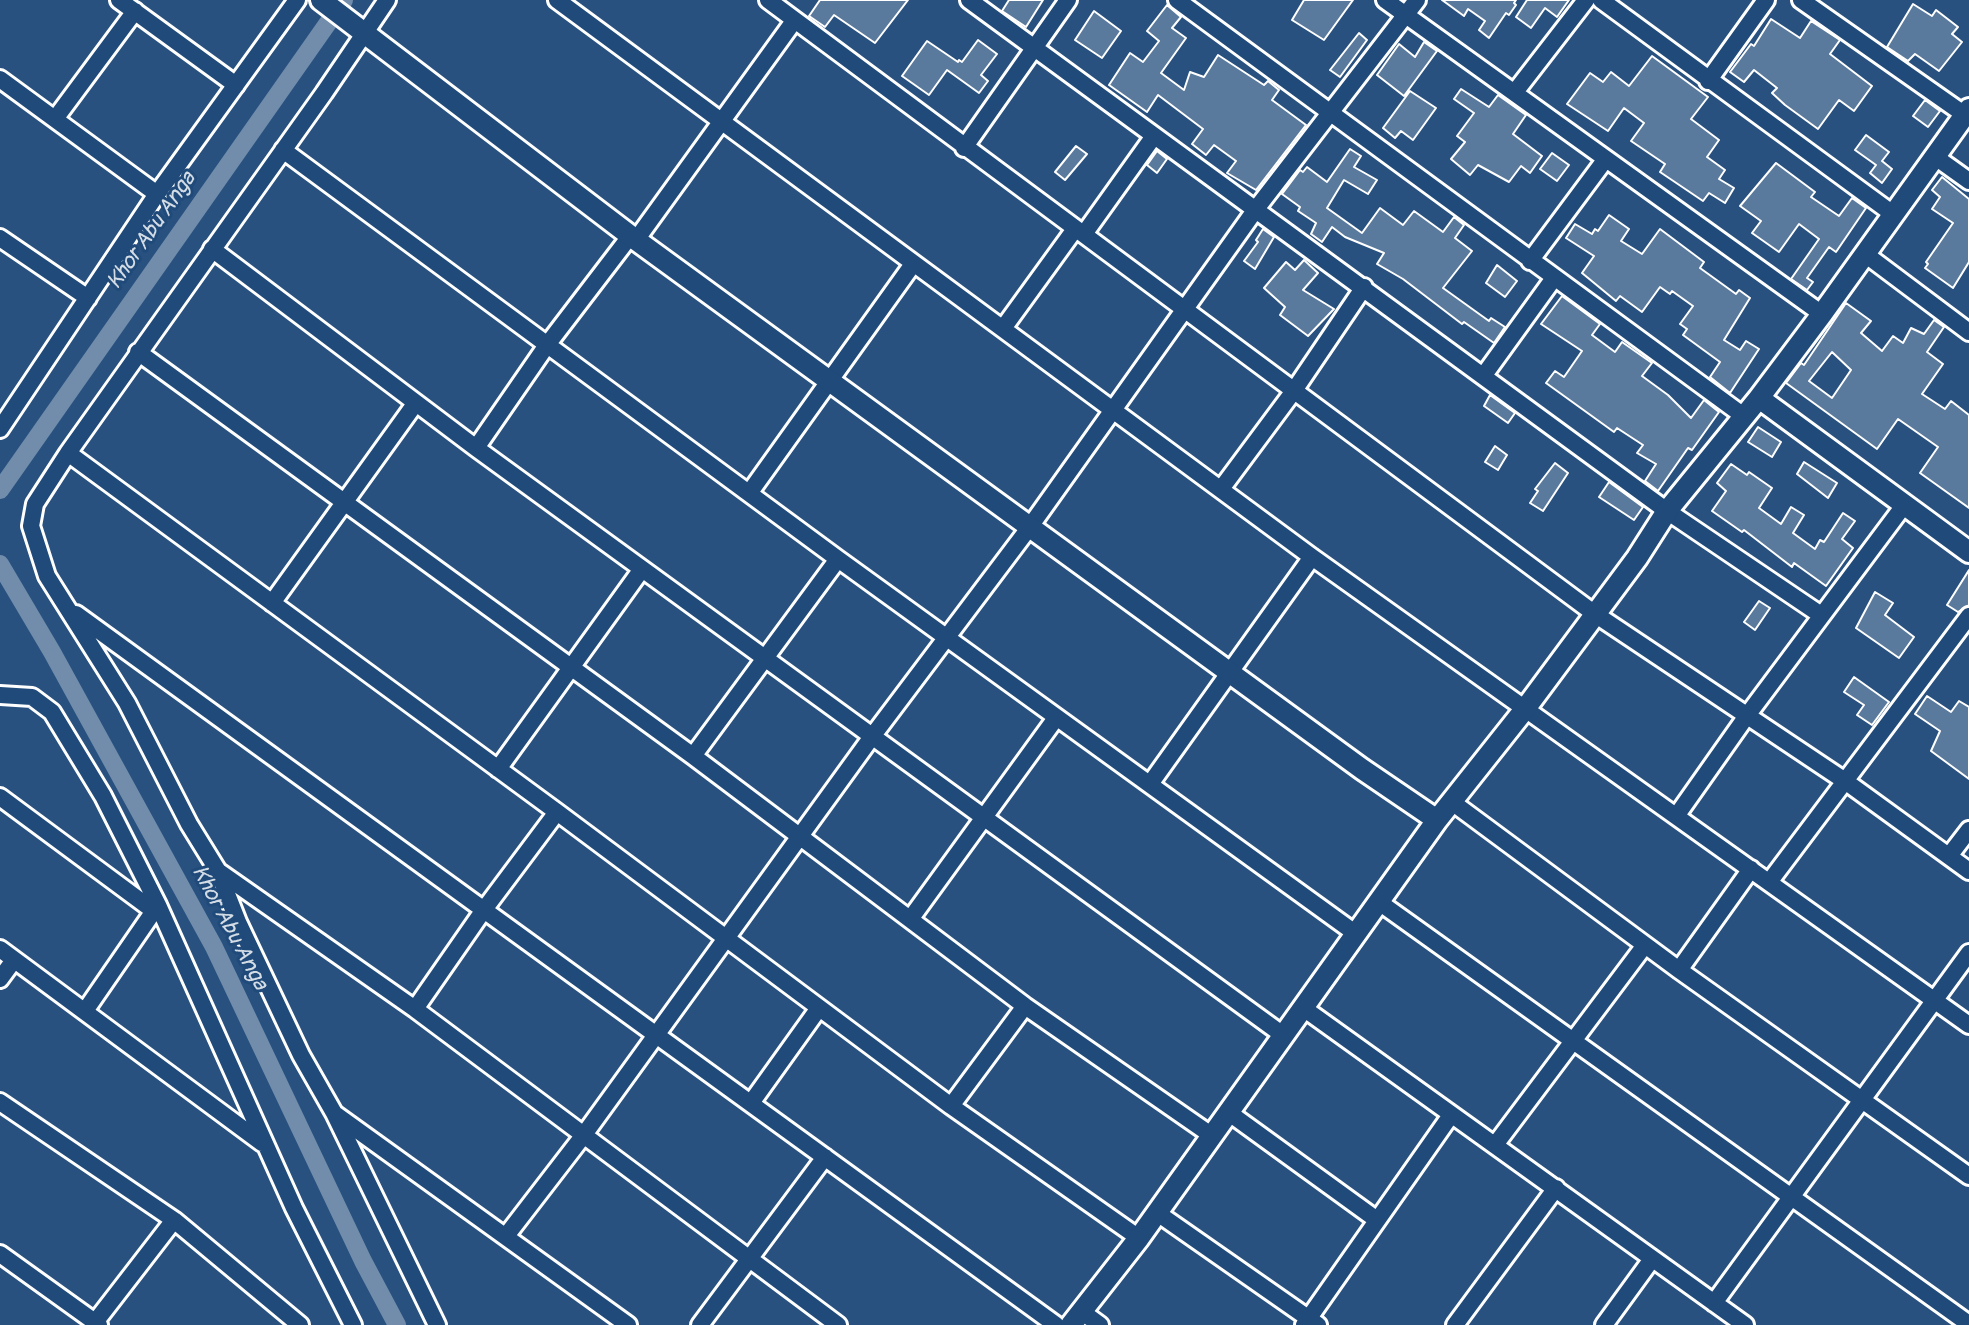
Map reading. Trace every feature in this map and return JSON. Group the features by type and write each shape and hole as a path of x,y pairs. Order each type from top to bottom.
{"street":[{"path":"119,0 236,85"},
{"path":"3,417 157,194 297,0"},
{"path":"321,0 634,238 1029,528 1437,820"},
{"path":"387,0 360,31 283,150 68,453 35,504 31,526 47,576 127,703 189,824 218,871 238,922 301,1055 334,1113 437,1325"},
{"path":"557,0 1312,557 1969,1025"},
{"path":"768,0 1595,614 1845,781 1969,871"},
{"path":"969,0 1667,511 1821,615"},
{"path":"964,148 1068,0"},
{"path":"1177,0 1745,417"},
{"path":"1385,0 1822,314"},
{"path":"506,1236 583,1136 798,837 1029,528 1256,209 1417,0"},
{"path":"1515,92 1586,0"},
{"path":"1601,0 1893,214"},
{"path":"1708,81 1766,0"},
{"path":"1100,1325 1076,1318 1139,1238 1437,820 1525,709 1637,558 1667,511 1745,417 1967,112 1801,0"},
{"path":"55,119 135,11"},
{"path":"476,448 547,345 634,238 794,21"},
{"path":"0,79 157,194"},
{"path":"1004,327 1154,136"},
{"path":"283,150 838,559 1355,933"},
{"path":"1934,156 1969,181"},
{"path":"1530,261 1605,160"},
{"path":"0,238 88,298"},
{"path":"212,249 415,404 1283,1035"},
{"path":"1865,254 1969,332"},
{"path":"750,492 913,264"},
{"path":"1484,375 1554,278"},
{"path":"1221,489 1293,392 1364,287"},
{"path":"138,352 693,756 1025,1006 1211,1135"},
{"path":"1759,398 1969,552"},
{"path":"272,603 415,404"},
{"path":"68,453 951,1106 1139,1238"},
{"path":"1677,815 1905,504"},
{"path":"1150,784 1312,557"},
{"path":"693,756 838,559"},
{"path":"498,769 642,569"},
{"path":"68,608 1056,1325"},
{"path":"1770,881 1969,616"},
{"path":"0,695 32,697 52,712 103,796 353,1325"},
{"path":"911,918 1056,718"},
{"path":"0,797 156,908"},
{"path":"1452,802 1679,970 1969,1176"},
{"path":"415,1009 557,812"},
{"path":"1949,856 1969,830"},
{"path":"1679,970 1751,869"},
{"path":"218,871 415,1009 838,1325"},
{"path":"1379,902 1969,1324"},
{"path":"85,1011 156,908"},
{"path":"1495,1145 1645,945"},
{"path":"0,949 266,1146"},
{"path":"1714,1303 1969,953"},
{"path":"0,979 14,960"},
{"path":"951,1106 1025,1006"},
{"path":"1302,1007 1745,1325"},
{"path":"751,1103 819,1008"},
{"path":"0,1102 174,1220 300,1325"},
{"path":"1228,1112 1377,1220"},
{"path":"334,1113 628,1325"},
{"path":"1156,1212 1310,1323 1451,1115"},
{"path":"700,1325 825,1157"},
{"path":"1455,1325 1556,1188"},
{"path":"0,1254 96,1324 174,1220"},
{"path":"1604,1325 1652,1259"}],"building":[{"path":"820,0 908,0 875,43 834,15 825,27 809,16"},
{"path":"1009,0 1043,0 1026,27 1002,11"},
{"path":"1304,0 1353,0 1324,40 1292,20"},
{"path":"1442,0 1516,0 1516,5 1509,15 1506,13 1489,38 1479,30 1485,21 1468,9 1464,16"},
{"path":"1527,0 1569,0 1557,17 1545,8 1531,28 1516,17"},
{"path":"1913,4 1932,16 1936,10 1958,27 1952,34 1962,42 1939,71 1915,54 1908,61 1887,47"},
{"path":"1167,5 1181,17 1172,28 1186,38 1161,73 1184,90 1190,72 1204,77 1218,55 1264,85 1268,81 1279,90 1272,100 1306,125 1256,190 1227,173 1236,161 1214,145 1206,155 1192,144 1203,129 1158,95 1147,112 1109,85 1130,53 1143,62 1159,41 1147,31"},
{"path":"1094,11 1121,31 1102,58 1075,40"},
{"path":"1771,19 1800,38 1811,21 1840,40 1830,54 1872,86 1854,111 1839,100 1818,129 1785,105 1772,93 1777,88 1754,70 1744,82 1730,72 1751,44 1754,46"},
{"path":"1359,33 1367,40 1340,77 1330,70"},
{"path":"978,40 997,54 981,75 988,81 979,93 947,70 929,95 902,76 927,41 962,62"},
{"path":"1424,42 1437,51 1404,96 1377,75 1399,44 1415,57"},
{"path":"1652,56 1708,97 1691,119 1719,140 1707,157 1725,170 1719,179 1734,188 1725,203 1709,193 1703,201 1660,172 1665,164 1631,141 1644,123 1624,108 1608,131 1567,104 1590,73 1603,82 1611,72 1629,86"},
{"path":"1461,89 1489,107 1498,95 1526,115 1513,134 1542,156 1530,173 1521,166 1509,182 1478,165 1470,175 1451,159 1465,142 1457,136 1474,113 1454,99"},
{"path":"1410,91 1436,108 1413,140 1401,131 1395,138 1383,128"},
{"path":"1925,100 1940,111 1928,127 1913,116"},
{"path":"1866,135 1889,152 1882,161 1892,169 1882,183 1870,173 1876,165 1855,150"},
{"path":"1076,146 1087,154 1065,180 1055,172"},
{"path":"1350,149 1361,156 1354,167 1377,180 1368,194 1344,180 1327,208 1362,233 1380,208 1403,225 1414,211 1443,232 1454,217 1464,225 1455,238 1472,251 1443,288 1489,321 1491,318 1505,327 1494,343 1377,264 1384,253 1345,237 1332,227 1322,242 1311,234 1316,223 1298,211 1300,207 1282,194 1300,170 1303,172 1307,167 1327,182"},
{"path":"1157,151 1167,159 1157,173 1147,165"},
{"path":"1552,153 1569,165 1557,181 1540,169"},
{"path":"1776,163 1815,192 1811,197 1839,216 1852,198 1866,208 1836,252 1829,247 1807,278 1813,282 1807,290 1791,279 1819,239 1799,224 1779,252 1752,233 1761,221 1740,206"},
{"path":"1942,177 1969,199 1969,262 1953,288 1925,268 1953,223 1932,209 1940,197 1932,190"},
{"path":"1609,215 1629,229 1621,241 1642,254 1660,229 1704,262 1700,268 1736,294 1739,290 1750,298 1724,340 1740,350 1746,341 1759,349 1730,393 1710,377 1720,362 1683,335 1687,329 1680,324 1693,306 1672,291 1670,294 1660,287 1642,312 1620,296 1616,301 1582,273 1594,256 1566,238 1575,224 1592,234 1595,229 1598,231"},
{"path":"1263,229 1274,237 1255,269 1244,261"},
{"path":"1304,260 1318,273 1303,290 1334,309 1308,336 1280,315 1285,307 1264,288 1286,262 1295,270"},
{"path":"1497,265 1517,281 1505,297 1486,283"},
{"path":"1562,296 1600,324 1592,335 1615,352 1622,342 1652,363 1642,376 1668,395 1691,418 1704,400 1719,412 1692,450 1688,448 1658,491 1645,481 1656,464 1637,453 1643,445 1617,428 1614,432 1546,383 1555,371 1564,377 1582,351 1541,324"},
{"path":"1846,303 1871,321 1861,333 1882,351 1893,336 1903,343 1911,328 1924,334 1934,320 1944,327 1927,352 1943,364 1922,394 1945,409 1951,401 1969,415 1969,508 1920,473 1938,447 1898,419 1877,449 1786,383 1801,363 1804,365","holes":["1832,352 1851,370 1832,398 1809,381"]},
{"path":"1490,395 1515,413 1508,423 1484,406"},
{"path":"1758,427 1781,442 1772,457 1748,442"},
{"path":"1495,446 1507,455 1498,470 1485,462"},
{"path":"1804,462 1837,483 1828,498 1797,474"},
{"path":"1555,463 1568,473 1543,511 1530,503 1538,491 1535,489"},
{"path":"1731,464 1772,488 1759,508 1781,524 1791,507 1804,515 1793,533 1815,549 1820,540 1824,542 1843,513 1855,521 1842,539 1853,548 1826,586 1794,563 1792,567 1744,530 1742,532 1712,511 1726,491 1717,483"},
{"path":"1609,482 1643,507 1634,520 1599,497"},
{"path":"1969,570 1969,605 1958,612 1947,605"},
{"path":"1875,592 1893,603 1885,615 1914,637 1899,658 1856,628"},
{"path":"1759,601 1770,608 1755,630 1744,622"},
{"path":"1854,677 1889,702 1872,725 1857,715 1864,705 1844,692"},
{"path":"1927,696 1951,712 1959,701 1969,707 1969,779 1931,751 1940,731 1915,714"}],"waterway":[{"name":"Khor Abu Anga","path":"0,490 344,0"},
{"name":"Khor Abu Anga","path":"0,564 52,652 214,947 363,1261 397,1325"}]}
